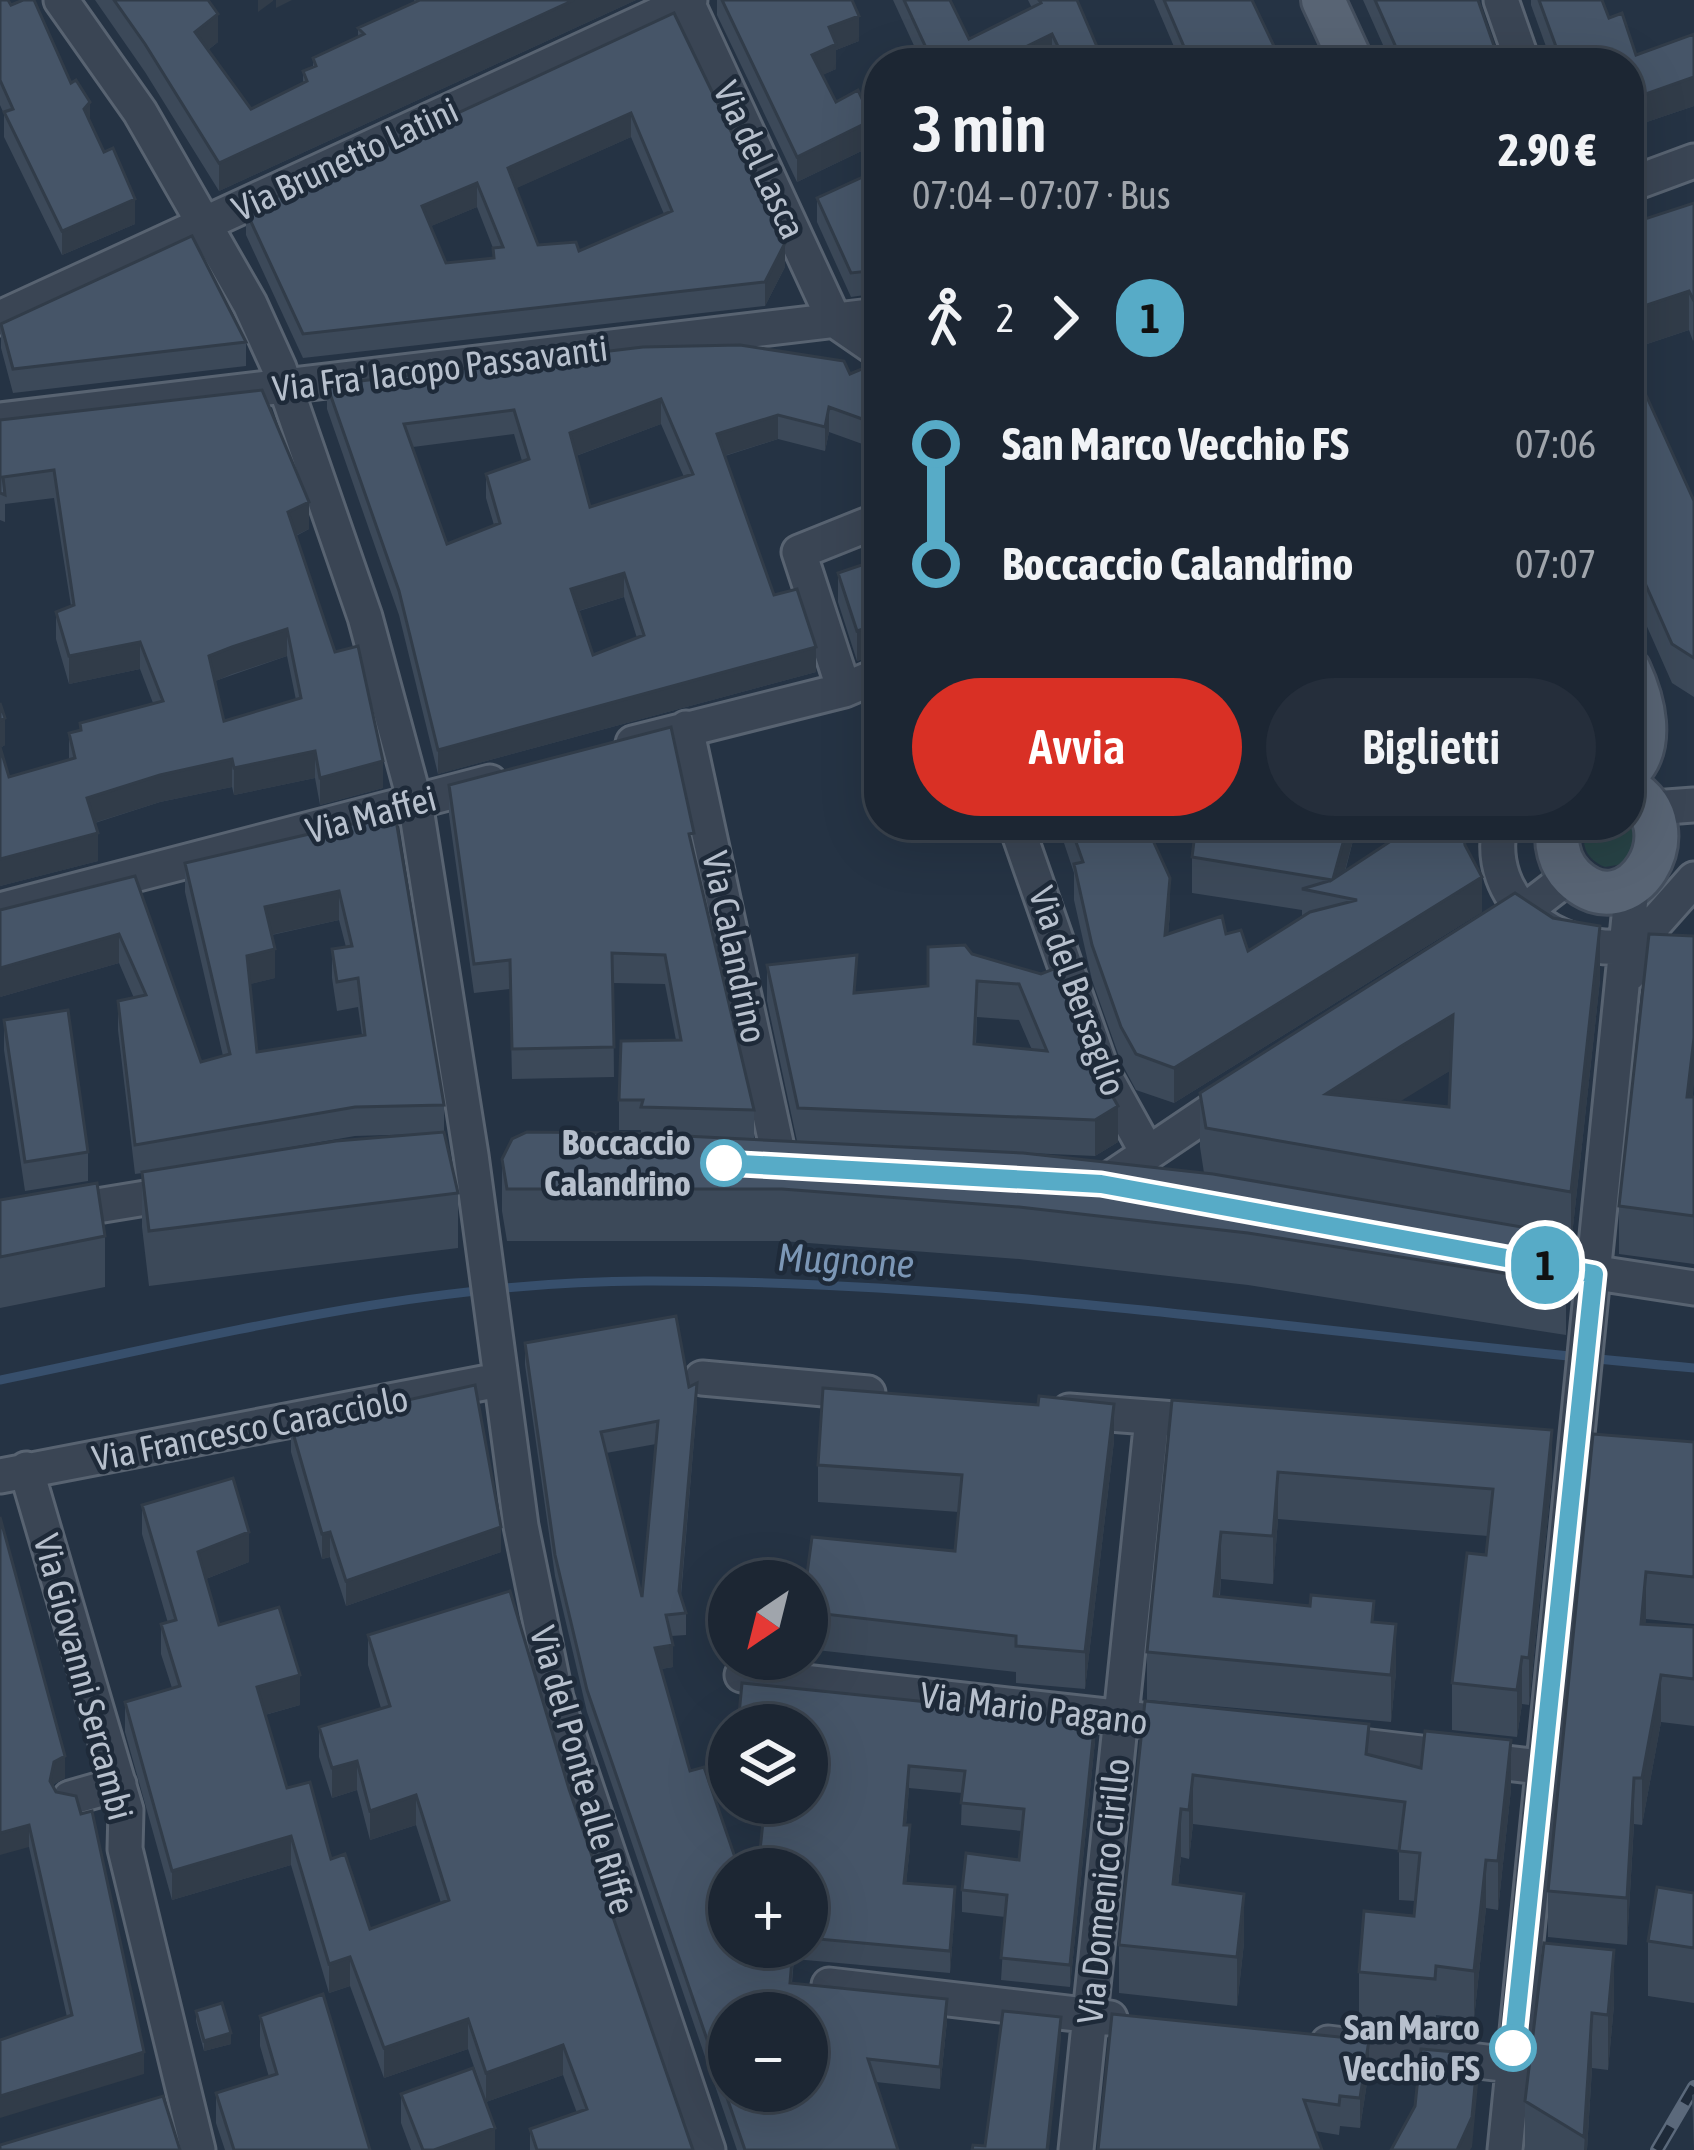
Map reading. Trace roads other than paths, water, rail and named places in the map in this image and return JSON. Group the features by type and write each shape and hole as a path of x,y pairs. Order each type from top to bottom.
{"main road":[{"path":"1323,0 1345,48"},
{"path":"1558,840 1571,875 1600,891 1632,887 1649,874 1683,861 1662,830 1659,801"}],"street":[{"name":"Via del Ponte alle Riffe","path":"61,0 140,112 206,223 286,386 365,616 415,802 532,1592 556,1698 708,2150"},
{"name":"Via Brunetto Latini","path":"0,318 688,0"},
{"name":"Via del Lasca","path":"688,0 835,320"},
{"path":"1501,0 1518,48"},
{"path":"1644,179 1694,161"},
{"name":"Via Fra' Iacopo Passavanti","path":"0,420 864,317"},
{"path":"835,320 864,340"},
{"path":"844,690 800,552 864,526"},
{"path":"596,753 864,681"},
{"name":"Via Calandrino","path":"686,728 778,1166"},
{"name":"Via Maffei","path":"0,910 529,771"},
{"name":"Via del Bersaglio","path":"1021,840 1102,1071 1147,1152"},
{"path":"1500,840 1500,861 1524,913 1567,940 1625,964"},
{"path":"1625,964 1655,923 1683,861"},
{"path":"1464,954 1571,875"},
{"path":"1505,2150 1540,1767 1560,1447 1580,1411 1632,887"},
{"path":"1101,1184 1264,1077"},
{"path":"1057,1182 1101,1184 1146,1194"},
{"path":"0,1222 218,1187"},
{"path":"1472,1252 1694,1288"},
{"name":"Via Francesco Caracciolo","path":"13,1473 497,1365"},
{"path":"702,1378 906,1396"},
{"path":"1042,1408 1251,1425"},
{"name":"Via Domenico Cirillo","path":"1076,2150 1152,1418"},
{"path":"1560,1447 1612,1453"},
{"name":"Via Giovanni Sercambi","path":"13,1473 118,1784 128,1826 125,1849 198,2150"},
{"name":"Via Mario Pagano","path":"786,1680 1214,1729"},
{"path":"1285,1737 1540,1767"},
{"path":"70,1798 118,1784"},
{"path":"829,1985 1144,2022"},
{"path":"1301,2040 1511,2065"},
{"path":"144,2108 182,2096"}],"waterway":[{"name":"Mugnone","path":"0,1380 240,1329 401,1301 563,1283 645,1281 777,1283 1040,1300 1694,1368"}],"railway":[{"path":"1657,2150 1694,2087"}],"place":[{"name":"Boccaccio Calandrino","path":"724,1163"},
{"name":"San Marco Vecchio FS","path":"1513,2048"}]}
